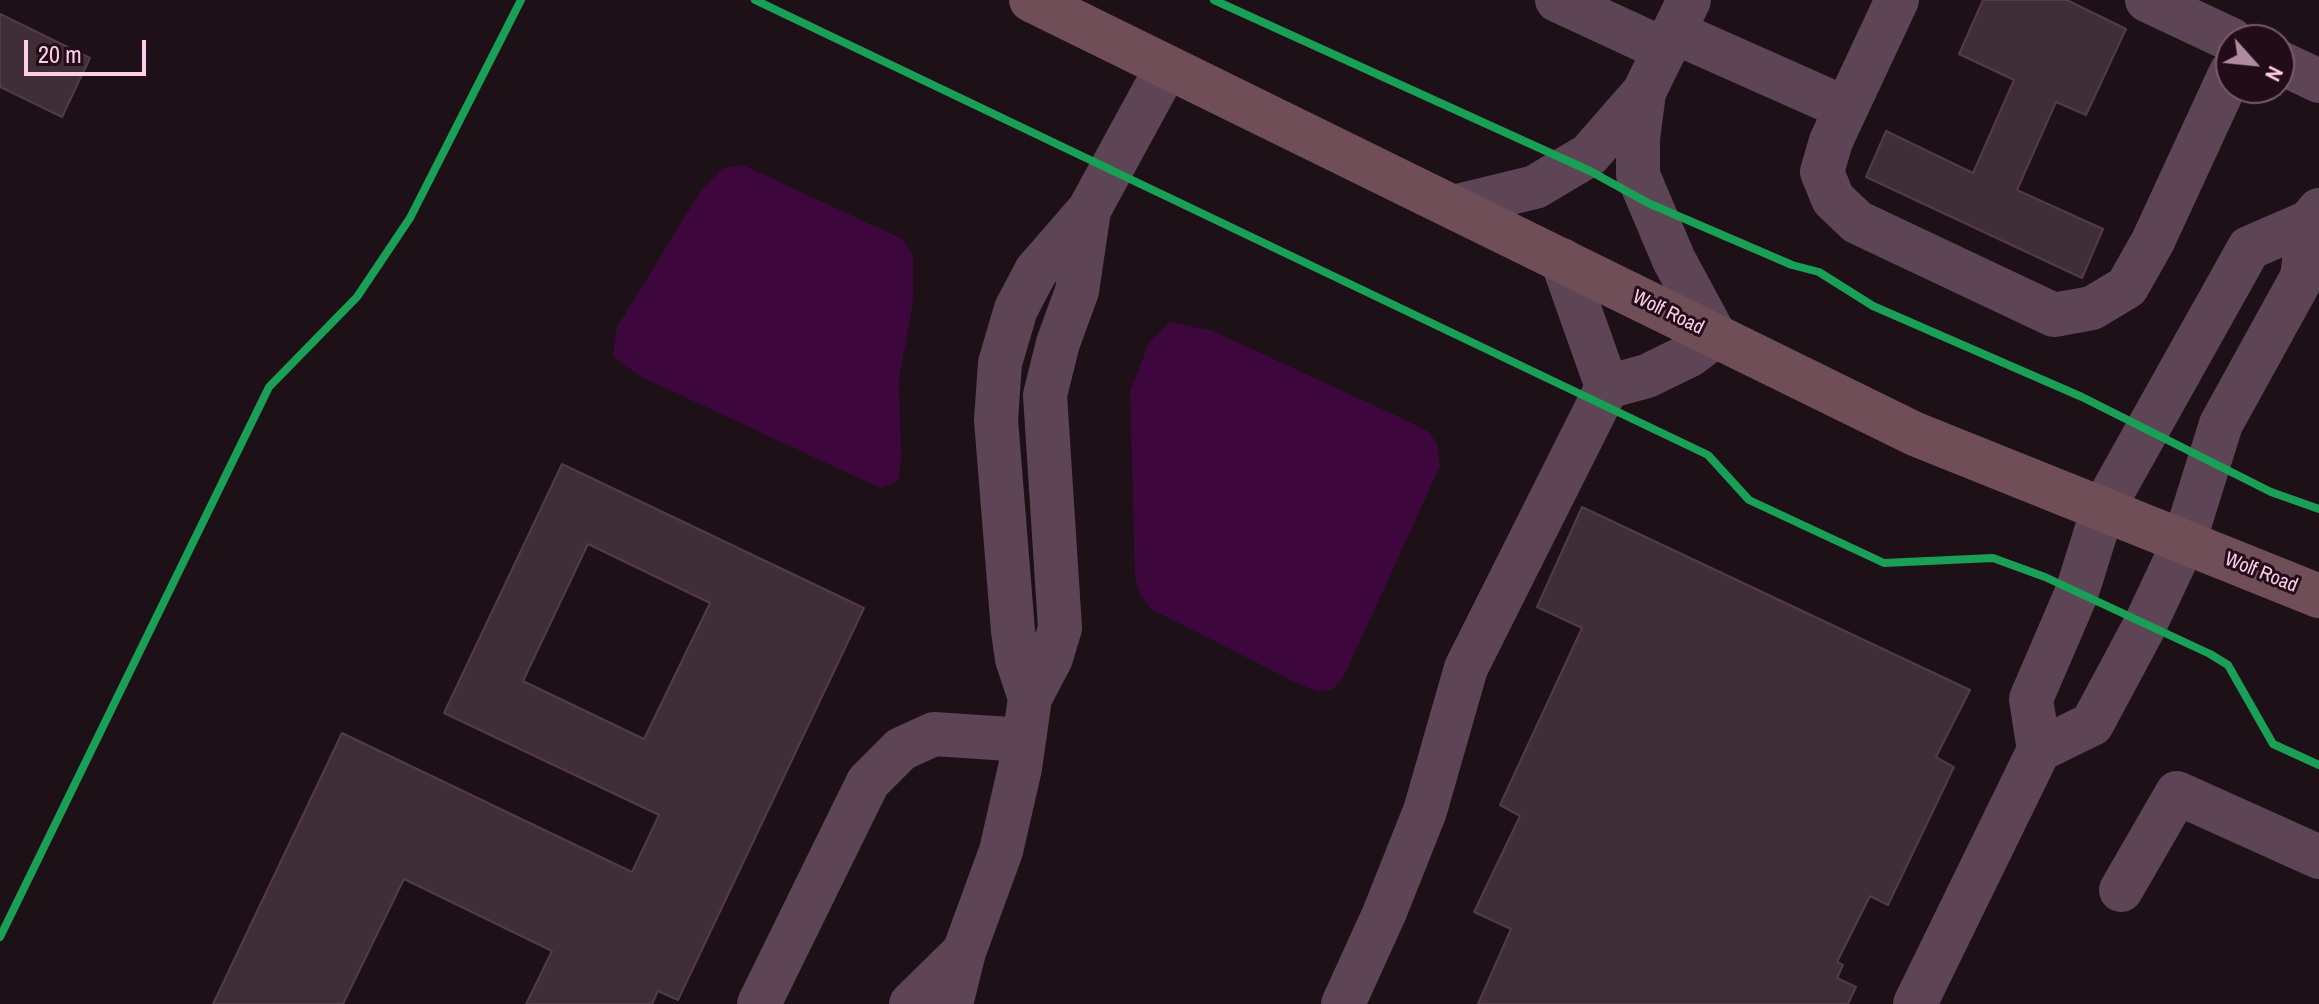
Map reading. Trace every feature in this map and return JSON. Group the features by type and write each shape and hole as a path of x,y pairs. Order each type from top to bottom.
{"main road":[{"name":"Wolf Road","path":"1031,0 1915,434 2319,596"}],"street":[{"path":"1557,0 1676,27 1845,108"},
{"path":"2147,0 2215,32"},
{"path":"1893,1 1831,141 1822,172 1833,199 1857,222 2054,315 2092,308 2127,287 2153,241 2216,104"},
{"path":"1453,207 1535,187 1589,155 1644,92 1676,27"},
{"path":"951,1004 964,952 1001,851 1027,719 1060,628 1045,395 1058,343 1077,291 1089,210 1167,67"},
{"path":"2295,70 2319,81"},
{"path":"1607,387 1647,376 1690,355 1715,336 1674,260 1638,175 1638,139 1644,92"},
{"path":"1915,1004 2039,750 2031,699 2077,592 2103,509 2165,404 2249,248 2314,216"},
{"path":"2039,750 2092,724 2145,625 2184,542 2221,424 2302,277 2314,216"},
{"path":"1343,1004 1384,914 1425,811 1466,668 1607,387 1562,260"},
{"path":"759,1004 868,782 901,749 934,734 1027,719"},
{"path":"2121,890 2177,793 2319,857"},
{"path":"911,1004 964,952"}],"shaded area":[{"path":"743,165 902,239 913,255 913,302 899,379 901,463 898,481 880,488 640,376 613,356 617,327 702,189 723,168"},
{"path":"1170,322 1213,331 1416,425 1429,432 1437,444 1440,466 1343,678 1332,690 1318,691 1303,686 1151,609 1140,595 1135,578 1130,391 1149,343"}],"building":[{"path":"1983,0 2067,0 2126,29 2086,115 2056,102 2017,190 2103,229 2082,278 1866,177 1886,131 1973,173 2014,80 1959,54"},
{"path":"0,14 90,58 62,117 0,87"},
{"path":"562,464 864,608 678,1000 658,991 652,1004 526,1004 552,951 404,879 343,1004 213,1004 342,733 632,872 659,815 444,713","holes":["588,544 710,603 644,739 523,681"]},
{"path":"1582,507 1970,690 1936,757 1954,767 1888,905 1870,896 1837,962 1843,965 1837,978 1856,987 1848,1004 1478,1004 1511,929 1474,912 1520,816 1500,805 1582,628 1537,607"}],"cycle path":[{"path":"0,937 269,387 357,297 410,218 521,0"},
{"path":"755,0 1708,455 1749,500 1884,563 1993,558 2045,577 2210,654 2228,665 2273,744 2319,765"},
{"path":"1214,0 1590,171 1648,203 1792,265 1819,272 1873,306 2082,397 2271,492 2319,509"}]}
